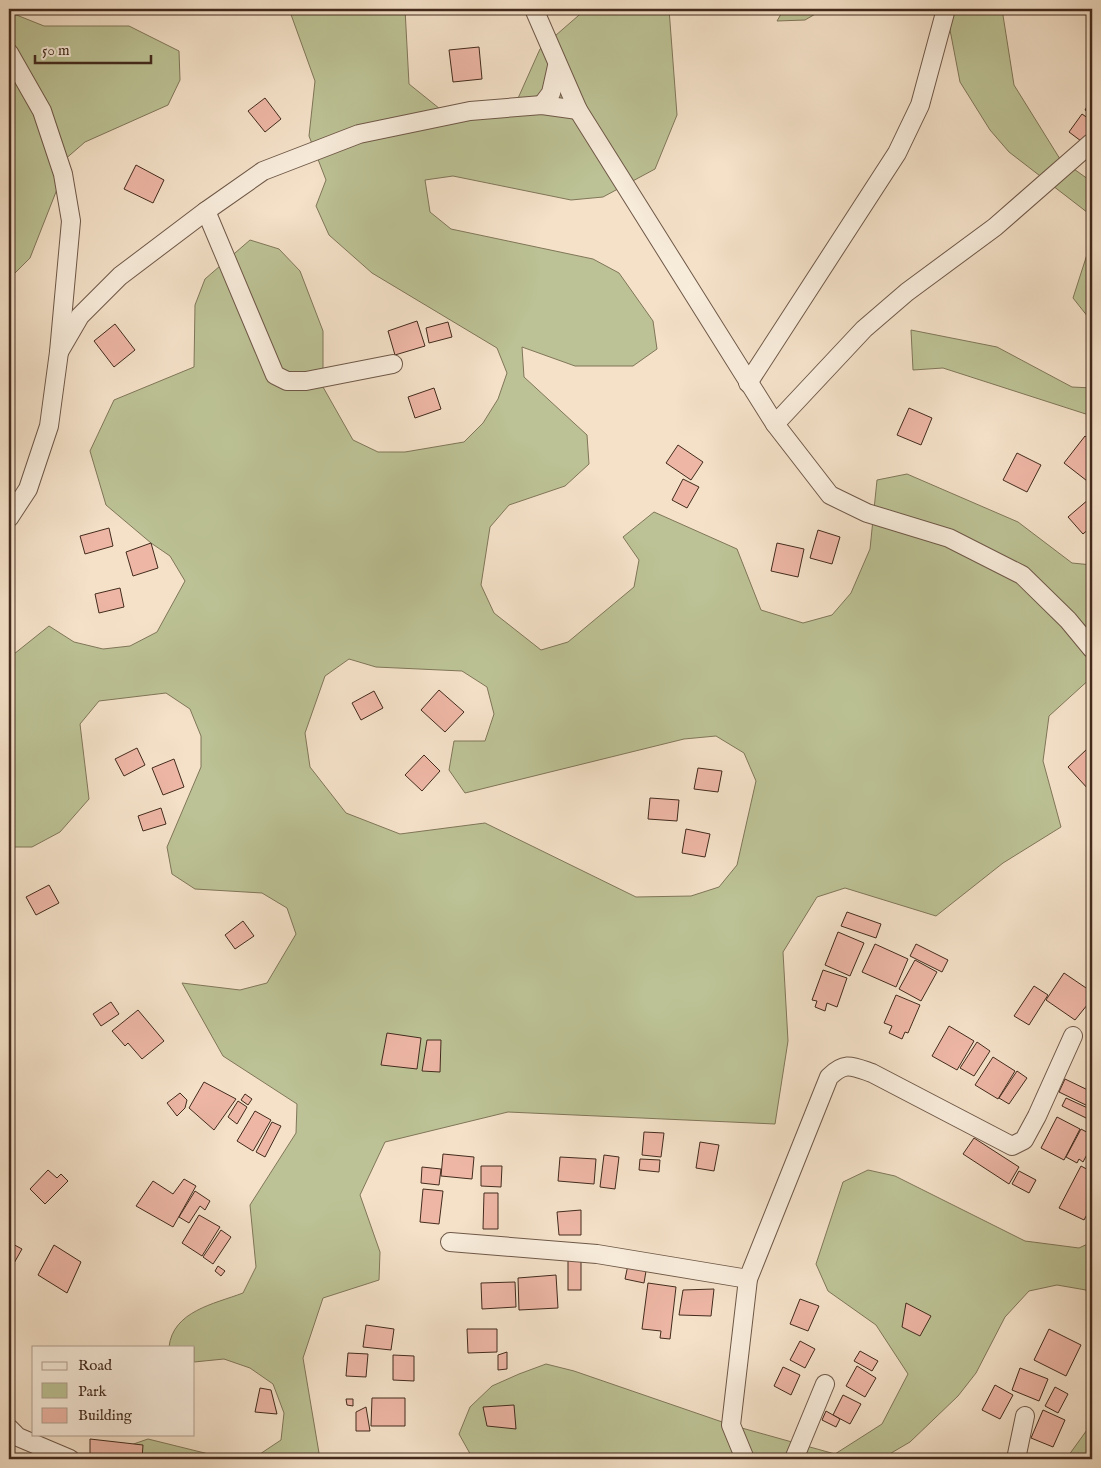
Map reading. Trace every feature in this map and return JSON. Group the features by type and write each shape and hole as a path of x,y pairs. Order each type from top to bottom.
{"street":[{"path":"534,9 557,66 578,110 774,424 830,495 867,513 949,538 1022,575 1068,620 1092,649"},
{"path":"748,383 897,153 920,105 946,9"},
{"path":"9,52 42,111 64,183 70,221 59,352 49,426 28,489 9,518"},
{"path":"542,105 551,93 557,66"},
{"path":"59,352 80,316 120,276 206,211 263,172 359,134 470,111 542,105 578,110"},
{"path":"774,424 864,329 907,292 995,227 1091,143"},
{"path":"206,211 275,375 287,381 306,381 393,364"},
{"path":"745,1459 731,1425 748,1279 829,1077 839,1068 852,1066 872,1073 1012,1146 1024,1140 1073,1036"},
{"path":"450,1242 597,1254 748,1279"},
{"path":"794,1459 825,1384"},
{"path":"1016,1459 1026,1416"},
{"path":"9,1428 18,1437 70,1459"}],"green space":[{"path":"289,9 405,9 409,84 455,121 511,114 540,49 586,9 669,9 677,115 655,169 603,197 571,200 453,176 425,180 430,212 451,229 593,259 619,273 653,321 657,349 633,366 575,366 522,347 524,377 587,435 589,464 565,486 509,505 490,527 481,585 494,613 541,650 568,642 634,587 639,560 623,537 654,512 737,549 761,610 803,623 832,615 851,593 870,549 877,480 907,474 1018,522 1072,563 1092,565 1092,677 1049,716 1043,761 1061,827 1003,863 936,916 845,888 817,897 783,952 788,1041 775,1124 508,1112 385,1142 360,1195 380,1252 379,1280 323,1298 303,1358 320,1459 231,1459 257,1456 281,1440 284,1413 273,1384 250,1368 224,1359 195,1362 195,1346 169,1346 172,1335 178,1325 187,1317 208,1305 243,1293 256,1267 250,1205 296,1133 297,1104 223,1056 182,983 240,990 267,983 296,934 287,908 262,893 195,889 172,874 167,847 201,767 201,736 190,709 166,693 99,701 80,724 89,799 60,832 32,847 9,847 9,658 49,626 74,642 103,649 130,646 157,632 185,581 170,556 151,543 106,505 90,451 114,400 194,367 195,305 205,279 250,240 279,249 300,271 323,331 323,387 353,440 378,452 405,452 464,442 483,423 498,399 507,373 497,348 372,273 329,235 316,206 326,180 309,136 315,81","holes":["349,659 376,667 462,671 487,687 494,714 485,741 454,741 449,770 465,793 684,739 716,736 744,753 756,781 737,865 719,887 691,896 636,897 485,823 400,834 346,813 310,767 305,733 325,676"]},
{"path":"784,9 824,9 805,20 777,21"},
{"path":"946,9 1002,9 1014,85 1060,159 1092,182 1092,216 1009,152 990,130 960,82"},
{"path":"9,12 44,26 129,26 179,51 180,80 168,105 85,142 63,161 63,174 30,258 9,279"},
{"path":"1092,239 1092,322 1073,298"},
{"path":"911,330 997,347 1072,387 1092,388 1092,416 943,368 913,370"},
{"path":"868,1170 895,1176 1025,1241 1079,1248 1092,1242 1092,1318 1086,1290 1057,1285 1029,1291 1005,1317 976,1373 958,1396 910,1442 881,1459 473,1459 459,1434 470,1407 492,1386 546,1364 574,1371 731,1425 835,1454 882,1424 908,1374 876,1325 828,1291 816,1264 843,1182"},
{"path":"1092,1423 1092,1459 1066,1459"},
{"path":"148,1439 229,1459 115,1459 122,1448"}],"building":[{"path":"479,47 482,79 453,82 449,50"},
{"path":"265,98 281,119 265,132 248,111"},
{"path":"1092,98 1092,115 1085,110"},
{"path":"1082,114 1092,121 1092,134 1085,144 1069,132"},
{"path":"136,165 164,180 153,203 124,189"},
{"path":"417,321 425,346 395,355 388,331"},
{"path":"448,322 452,337 429,343 426,328"},
{"path":"115,324 135,350 114,367 94,341"},
{"path":"434,388 441,409 415,418 408,397"},
{"path":"909,408 932,418 921,445 897,435"},
{"path":"1085,436 1092,442 1091,484 1064,463"},
{"path":"678,445 703,462 691,480 666,463"},
{"path":"1017,453 1041,465 1027,492 1003,480"},
{"path":"683,479 699,487 687,508 672,500"},
{"path":"1089,499 1092,503 1092,526 1083,534 1068,517"},
{"path":"109,528 113,546 85,554 80,536"},
{"path":"818,530 840,537 832,564 810,558"},
{"path":"151,543 158,568 133,576 126,552"},
{"path":"777,543 804,549 798,577 771,571"},
{"path":"120,588 124,607 99,613 95,594"},
{"path":"439,690 464,712 445,732 421,710"},
{"path":"374,691 383,708 361,720 352,703"},
{"path":"137,748 145,765 124,776 115,759"},
{"path":"1087,749 1092,755 1092,787 1089,790 1068,767"},
{"path":"424,755 440,771 422,791 405,775"},
{"path":"174,759 184,787 163,795 152,768"},
{"path":"698,768 722,771 718,792 694,789"},
{"path":"650,798 679,800 677,821 648,819"},
{"path":"161,808 166,824 143,831 138,816"},
{"path":"686,829 710,834 705,857 682,853"},
{"path":"49,885 59,903 36,915 26,897"},
{"path":"847,912 881,924 876,938 841,926"},
{"path":"243,921 254,936 235,949 225,935"},
{"path":"838,932 864,943 850,976 825,965"},
{"path":"875,944 908,959 896,987 862,972"},
{"path":"916,944 948,960 942,972 910,956"},
{"path":"915,960 937,972 921,1001 899,989"},
{"path":"823,970 847,978 837,1007 827,1003 825,1011 815,1007 817,1001 812,1000"},
{"path":"1064,973 1092,992 1092,999 1075,1020 1046,1000"},
{"path":"1034,986 1048,995 1029,1025 1014,1016"},
{"path":"896,995 920,1005 908,1033 905,1032 902,1039 889,1033 892,1026 884,1023"},
{"path":"111,1002 119,1014 101,1026 93,1014"},
{"path":"138,1010 164,1041 142,1059 128,1043 125,1046 112,1031"},
{"path":"949,1026 974,1041 957,1070 932,1056"},
{"path":"387,1033 421,1038 417,1069 381,1065"},
{"path":"427,1040 441,1040 440,1072 422,1071"},
{"path":"977,1042 990,1051 974,1076 960,1068"},
{"path":"993,1057 1015,1071 998,1099 975,1085"},
{"path":"1017,1071 1027,1078 1009,1104 999,1098"},
{"path":"1065,1079 1092,1092 1092,1108 1059,1092"},
{"path":"204,1082 236,1099 214,1130 189,1108"},
{"path":"180,1093 187,1100 185,1108 177,1116 167,1103"},
{"path":"245,1094 252,1099 248,1105 241,1100"},
{"path":"1066,1098 1092,1110 1088,1119 1062,1106"},
{"path":"238,1101 247,1107 237,1124 228,1117"},
{"path":"255,1111 271,1120 253,1151 237,1141"},
{"path":"1057,1117 1080,1129 1064,1160 1041,1148"},
{"path":"272,1122 281,1126 265,1157 256,1152"},
{"path":"1081,1129 1092,1135 1092,1145 1083,1162 1079,1159 1077,1163 1066,1157"},
{"path":"644,1132 664,1133 661,1157 642,1155"},
{"path":"974,1138 1019,1167 1009,1184 963,1154"},
{"path":"700,1142 719,1145 714,1171 696,1168"},
{"path":"443,1154 474,1157 472,1179 441,1176"},
{"path":"604,1155 619,1157 615,1189 600,1187"},
{"path":"560,1157 596,1159 594,1184 558,1181"},
{"path":"640,1159 660,1160 659,1172 639,1170"},
{"path":"481,1166 502,1166 501,1187 481,1186"},
{"path":"1081,1166 1092,1172 1092,1210 1090,1209 1084,1220 1059,1208"},
{"path":"422,1167 441,1169 439,1185 421,1183"},
{"path":"48,1170 57,1178 61,1174 68,1181 45,1204 30,1189"},
{"path":"1019,1171 1036,1180 1029,1193 1012,1184"},
{"path":"184,1179 196,1186 173,1227 136,1206 153,1181 173,1194"},
{"path":"423,1189 443,1191 439,1224 420,1222"},
{"path":"195,1191 210,1201 205,1210 200,1206 189,1223 179,1217"},
{"path":"484,1193 498,1193 498,1229 483,1229"},
{"path":"581,1210 581,1235 559,1235 557,1212"},
{"path":"199,1215 220,1227 202,1256 182,1243"},
{"path":"221,1230 231,1237 213,1264 203,1257"},
{"path":"9,1242 22,1249 9,1272"},
{"path":"54,1245 81,1262 67,1293 38,1275"},
{"path":"568,1259 581,1259 581,1290 568,1290"},
{"path":"628,1265 647,1265 644,1283 625,1279"},
{"path":"218,1266 225,1271 221,1276 215,1271"},
{"path":"556,1275 558,1308 519,1310 518,1278"},
{"path":"515,1282 516,1307 482,1309 481,1283"},
{"path":"648,1283 676,1287 670,1339 660,1338 661,1331 642,1329"},
{"path":"714,1289 711,1316 679,1315 683,1290"},
{"path":"800,1299 819,1306 808,1331 790,1324"},
{"path":"906,1303 931,1316 920,1336 902,1327"},
{"path":"366,1325 394,1329 391,1350 363,1347"},
{"path":"467,1329 497,1329 497,1352 468,1353"},
{"path":"1049,1329 1081,1345 1066,1376 1034,1360"},
{"path":"800,1341 815,1349 805,1368 790,1360"},
{"path":"860,1351 878,1361 872,1371 854,1361"},
{"path":"507,1352 507,1369 498,1370 498,1355"},
{"path":"348,1353 368,1354 366,1377 346,1376"},
{"path":"393,1355 414,1356 414,1381 393,1380"},
{"path":"857,1366 876,1378 865,1397 846,1386"},
{"path":"783,1367 800,1375 791,1395 774,1386"},
{"path":"1020,1368 1048,1379 1039,1401 1012,1390"},
{"path":"995,1385 1013,1395 1000,1419 982,1410"},
{"path":"1055,1387 1068,1394 1058,1413 1045,1406"},
{"path":"260,1388 271,1390 277,1414 255,1412"},
{"path":"843,1395 861,1404 850,1424 833,1415"},
{"path":"372,1398 405,1398 405,1426 371,1426"},
{"path":"346,1399 353,1399 353,1406 347,1405"},
{"path":"514,1405 516,1429 487,1426 483,1407"},
{"path":"366,1407 370,1431 356,1431 356,1412"},
{"path":"1043,1410 1065,1420 1053,1447 1031,1438"},
{"path":"826,1411 840,1419 836,1427 822,1420"},
{"path":"90,1439 143,1445 142,1459 119,1459 90,1455"}]}
